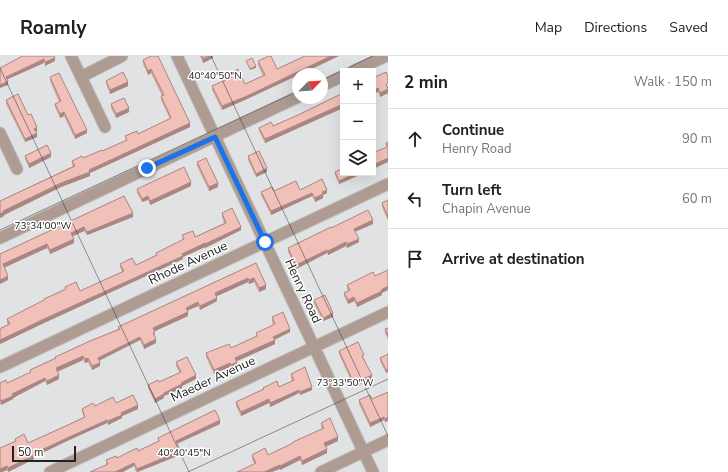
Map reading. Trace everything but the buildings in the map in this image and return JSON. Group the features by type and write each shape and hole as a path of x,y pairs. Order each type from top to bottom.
{"street":[{"path":"71,56 105,127"},
{"path":"81,77 122,56"},
{"name":"Henry Road","path":"177,56 373,472"},
{"path":"360,68 386,56"},
{"path":"328,83 340,77"},
{"path":"0,238 292,100"},
{"path":"0,133 17,169"},
{"name":"Rhode Avenue","path":"0,367 388,184"},
{"name":"Maeder Avenue","path":"50,472 388,312"},
{"path":"321,472 388,440"}],"route":[{"path":"147,168 215,137 265,242"}]}
